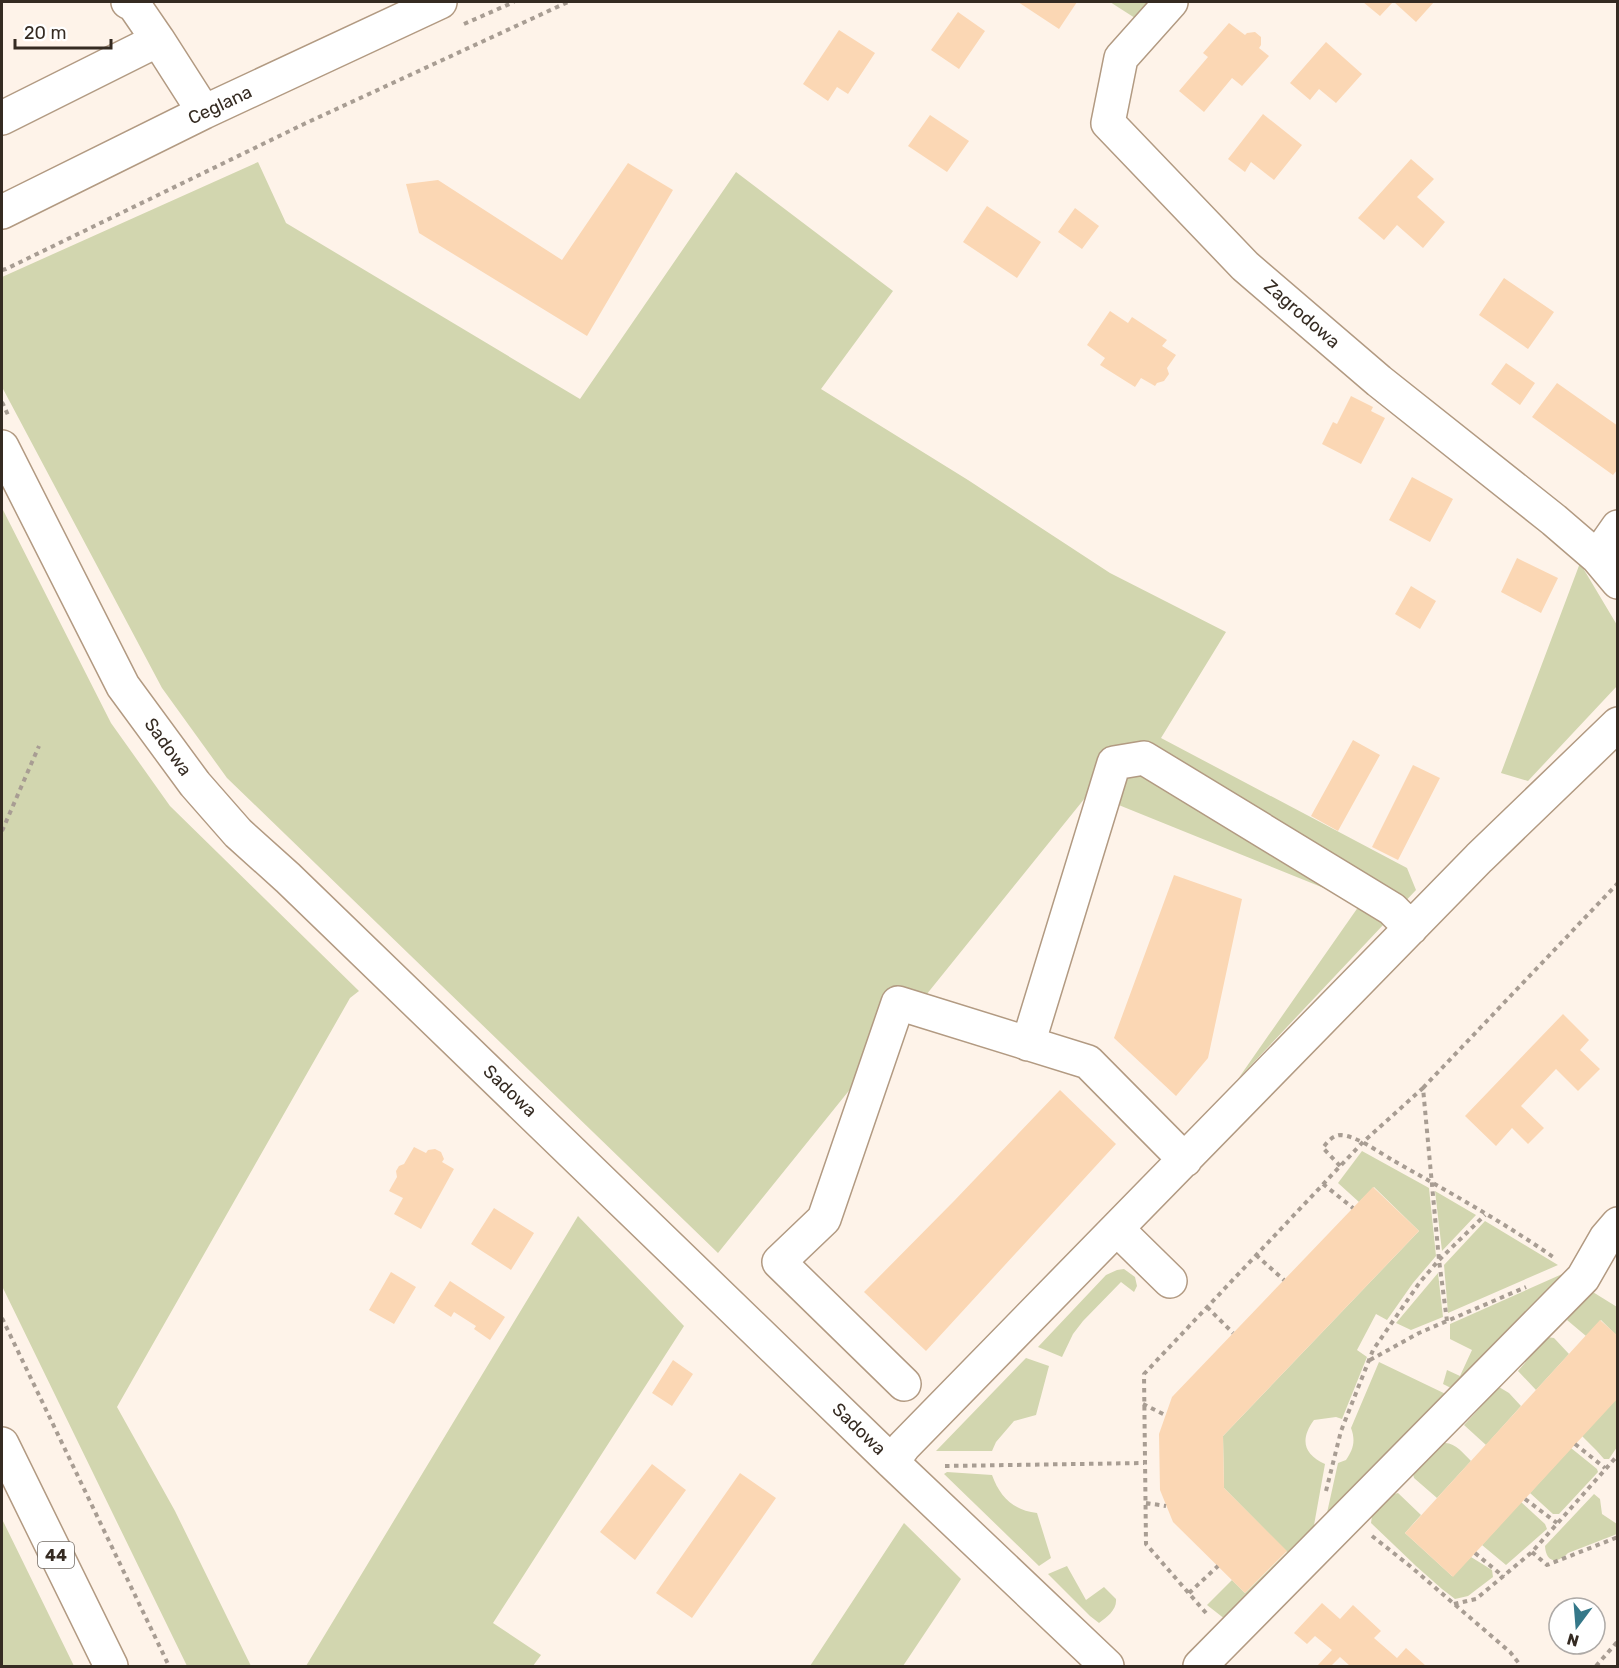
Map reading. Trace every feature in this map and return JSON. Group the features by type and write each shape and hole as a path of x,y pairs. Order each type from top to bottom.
{"street":[{"path":"128,2 134,5 204,112"},
{"name":"Ceglana","path":"2,212 204,112 440,2"},
{"name":"Zagrodowa","path":"1171,2 1121,58 1108,123 1245,266 1379,381 1554,520 1597,557 1617,582"},
{"path":"2,118 158,40"},
{"name":"Sadowa","path":"2,447 123,686 202,792 238,833 381,967 892,1462 1107,1666"},
{"path":"1597,557 1617,527"},
{"path":"892,1462 904,1446 1479,858 1617,724"},
{"path":"1028,1044 1114,763 1144,758 1392,909 1411,928"},
{"path":"904,1384 779,1262 824,1218 898,1003 1088,1062 1185,1160"},
{"path":"1200,1666 1229,1638 1336,1509 1583,1278 1606,1238 1617,1224"},
{"path":"1117,1229 1170,1281"},
{"name":"44","path":"2,1444 111,1666"}],"path":[{"path":"2,270 304,124 568,2"},
{"path":"2,831 39,746"},
{"path":"1229,1638 1146,1544 1143,1374 1362,1143 1423,1088 1617,883"},
{"path":"1423,1088 1447,1321"},
{"path":"1340,1166 1323,1148 1331,1138 1338,1135 1351,1137 1431,1183 1533,1243 1583,1278"},
{"path":"1323,1184 1353,1208"},
{"path":"1485,1215 1420,1282 1374,1350 1341,1431 1336,1509 1410,1566 1510,1652 1521,1666"},
{"path":"1257,1255 1284,1280"},
{"path":"1369,1360 1419,1333 1531,1285"},
{"path":"1207,1307 1233,1333"},
{"path":"2,1318 168,1666"},
{"path":"1143,1404 1165,1415"},
{"path":"1575,1444 1605,1468"},
{"path":"1454,1604 1476,1599 1532,1552 1617,1455"},
{"path":"935,1466 1144,1463"},
{"path":"1525,1498 1557,1523"},
{"path":"1146,1503 1166,1506"},
{"path":"1532,1552 1547,1565 1617,1537"},
{"path":"1475,1553 1504,1577"},
{"path":"1189,1593 1218,1566"},
{"path":"1596,1666 1617,1641"}],"green space":[{"path":"1110,2 1150,2 1135,18"},
{"path":"258,162 286,223 580,399 736,172 893,291 821,389 968,480 1110,573 1226,632 1161,738 1407,868 1416,890 1238,1079 1361,903 1089,793 718,1253 227,778 162,688 2,387 2,277"},
{"path":"2,508 111,723 170,806 359,991 350,998 117,1407 175,1511 251,1666 187,1666 2,1286"},
{"path":"1580,563 1617,625 1617,686 1528,781 1501,773"},
{"path":"1362,1151 1429,1188 1436,1256 1413,1283 1387,1320 1376,1314 1357,1350 1367,1357 1342,1419 1336,1417 1314,1420 1307,1433 1308,1451 1325,1464 1311,1542 1230,1623 1207,1605 1232,1580 1245,1593 1287,1552 1224,1488 1223,1436 1419,1231 1374,1187 1359,1202 1338,1183"},
{"path":"1435,1191 1476,1215 1442,1251"},
{"path":"578,1216 684,1326 493,1623 541,1655 533,1666 306,1666"},
{"path":"1485,1221 1558,1265 1448,1313 1444,1265"},
{"path":"1124,1269 1135,1277 1137,1286 1134,1292 1121,1282 1083,1321 1073,1334 1062,1357 1038,1347 1106,1275"},
{"path":"1569,1271 1457,1391 1443,1384 1447,1370 1460,1376 1472,1350 1450,1339 1450,1324"},
{"path":"1438,1273 1443,1317 1411,1330 1396,1323"},
{"path":"1588,1289 1617,1307 1617,1336 1601,1320 1586,1336 1567,1320"},
{"path":"1547,1337 1554,1338 1569,1354 1536,1390 1518,1371"},
{"path":"1026,1358 1049,1366 1036,1415 1014,1421 996,1442 992,1451 936,1451"},
{"path":"1379,1362 1454,1398 1323,1531 1338,1463 1346,1460 1352,1449 1351,1428"},
{"path":"1499,1387 1509,1393 1521,1406 1486,1445 1464,1425"},
{"path":"1617,1398 1617,1447 1609,1459 1604,1459 1582,1436"},
{"path":"1444,1443 1456,1446 1471,1461 1437,1498 1414,1478 1413,1474"},
{"path":"1571,1448 1598,1472 1559,1514 1553,1514 1530,1493"},
{"path":"947,1472 992,1475 999,1490 1008,1501 1021,1509 1037,1513 1051,1558 1039,1566 944,1474"},
{"path":"1398,1493 1421,1515 1405,1533 1452,1576 1471,1557 1492,1570 1493,1577 1468,1596 1455,1599 1442,1589 1371,1523 1372,1516 1394,1494"},
{"path":"1594,1494 1600,1499 1602,1514 1617,1524 1617,1534 1568,1553 1560,1559 1550,1559 1545,1546"},
{"path":"1521,1502 1545,1524 1547,1529 1506,1565 1482,1545"},
{"path":"2,1519 74,1666 2,1666"},
{"path":"904,1523 961,1579 903,1666 810,1666"},
{"path":"1067,1566 1086,1600 1104,1587 1116,1599 1113,1610 1099,1623 1048,1574"}],"building":[{"path":"1018,2 1077,2 1059,29"},
{"path":"1363,2 1393,2 1380,16"},
{"path":"1394,2 1434,2 1416,22"},
{"path":"958,12 985,31 959,69 931,50"},
{"path":"1229,23 1245,35 1255,32 1261,37 1259,48 1269,56 1242,86 1232,78 1204,112 1179,91 1208,57 1203,53"},
{"path":"839,30 875,53 848,94 837,87 828,101 803,84"},
{"path":"1326,42 1362,74 1336,103 1319,89 1310,100 1290,83"},
{"path":"1263,114 1302,145 1274,180 1251,162 1245,172 1228,159"},
{"path":"930,115 969,141 947,172 908,146"},
{"path":"1411,159 1434,179 1417,197 1445,222 1423,248 1397,225 1384,240 1358,218"},
{"path":"628,163 673,190 587,336 419,233 406,184 438,180 562,260"},
{"path":"987,206 1041,242 1017,278 963,242"},
{"path":"1075,208 1099,226 1082,249 1058,232"},
{"path":"1504,278 1554,312 1528,349 1479,315"},
{"path":"1110,311 1128,323 1132,317 1167,340 1162,346 1176,355 1167,368 1169,374 1164,381 1155,386 1141,378 1135,387 1100,365 1105,358 1087,345"},
{"path":"1506,363 1535,383 1520,405 1491,384"},
{"path":"1557,383 1618,426 1618,469 1613,475 1532,417"},
{"path":"1351,396 1373,407 1371,411 1385,418 1361,464 1322,444 1333,422 1337,424"},
{"path":"1412,477 1453,499 1430,542 1389,520"},
{"path":"1517,558 1558,578 1541,613 1501,592"},
{"path":"1411,586 1436,601 1420,629 1395,614"},
{"path":"1353,740 1380,755 1338,831 1311,816"},
{"path":"1413,765 1440,778 1398,860 1372,847"},
{"path":"1174,875 1242,899 1208,1058 1176,1096 1114,1038"},
{"path":"1563,1014 1589,1040 1580,1050 1600,1069 1578,1091 1556,1069 1521,1106 1544,1128 1528,1144 1512,1128 1496,1146 1465,1116"},
{"path":"1060,1090 1116,1144 926,1351 864,1292"},
{"path":"414,1147 426,1153 428,1150 435,1149 441,1152 444,1159 442,1162 454,1169 421,1229 394,1214 403,1198 389,1191 397,1177 396,1171 404,1164"},
{"path":"1373,1187 1419,1231 1223,1436 1224,1488 1287,1551 1245,1593 1173,1522 1160,1490 1159,1434 1172,1397"},
{"path":"494,1208 534,1233 511,1270 471,1244"},
{"path":"391,1272 416,1287 394,1324 369,1310"},
{"path":"450,1281 505,1317 490,1340 474,1329 476,1326 454,1312 451,1317 434,1306"},
{"path":"1600,1320 1618,1336 1618,1398 1453,1577 1405,1533"},
{"path":"673,1360 693,1374 672,1406 652,1393"},
{"path":"652,1464 686,1490 635,1560 600,1532"},
{"path":"740,1473 776,1498 692,1618 656,1593"},
{"path":"1322,1603 1340,1619 1353,1605 1381,1631 1374,1638 1397,1658 1406,1648 1426,1666 1350,1666 1340,1657 1331,1666 1317,1666 1332,1650 1315,1636 1307,1644 1294,1633"}]}
